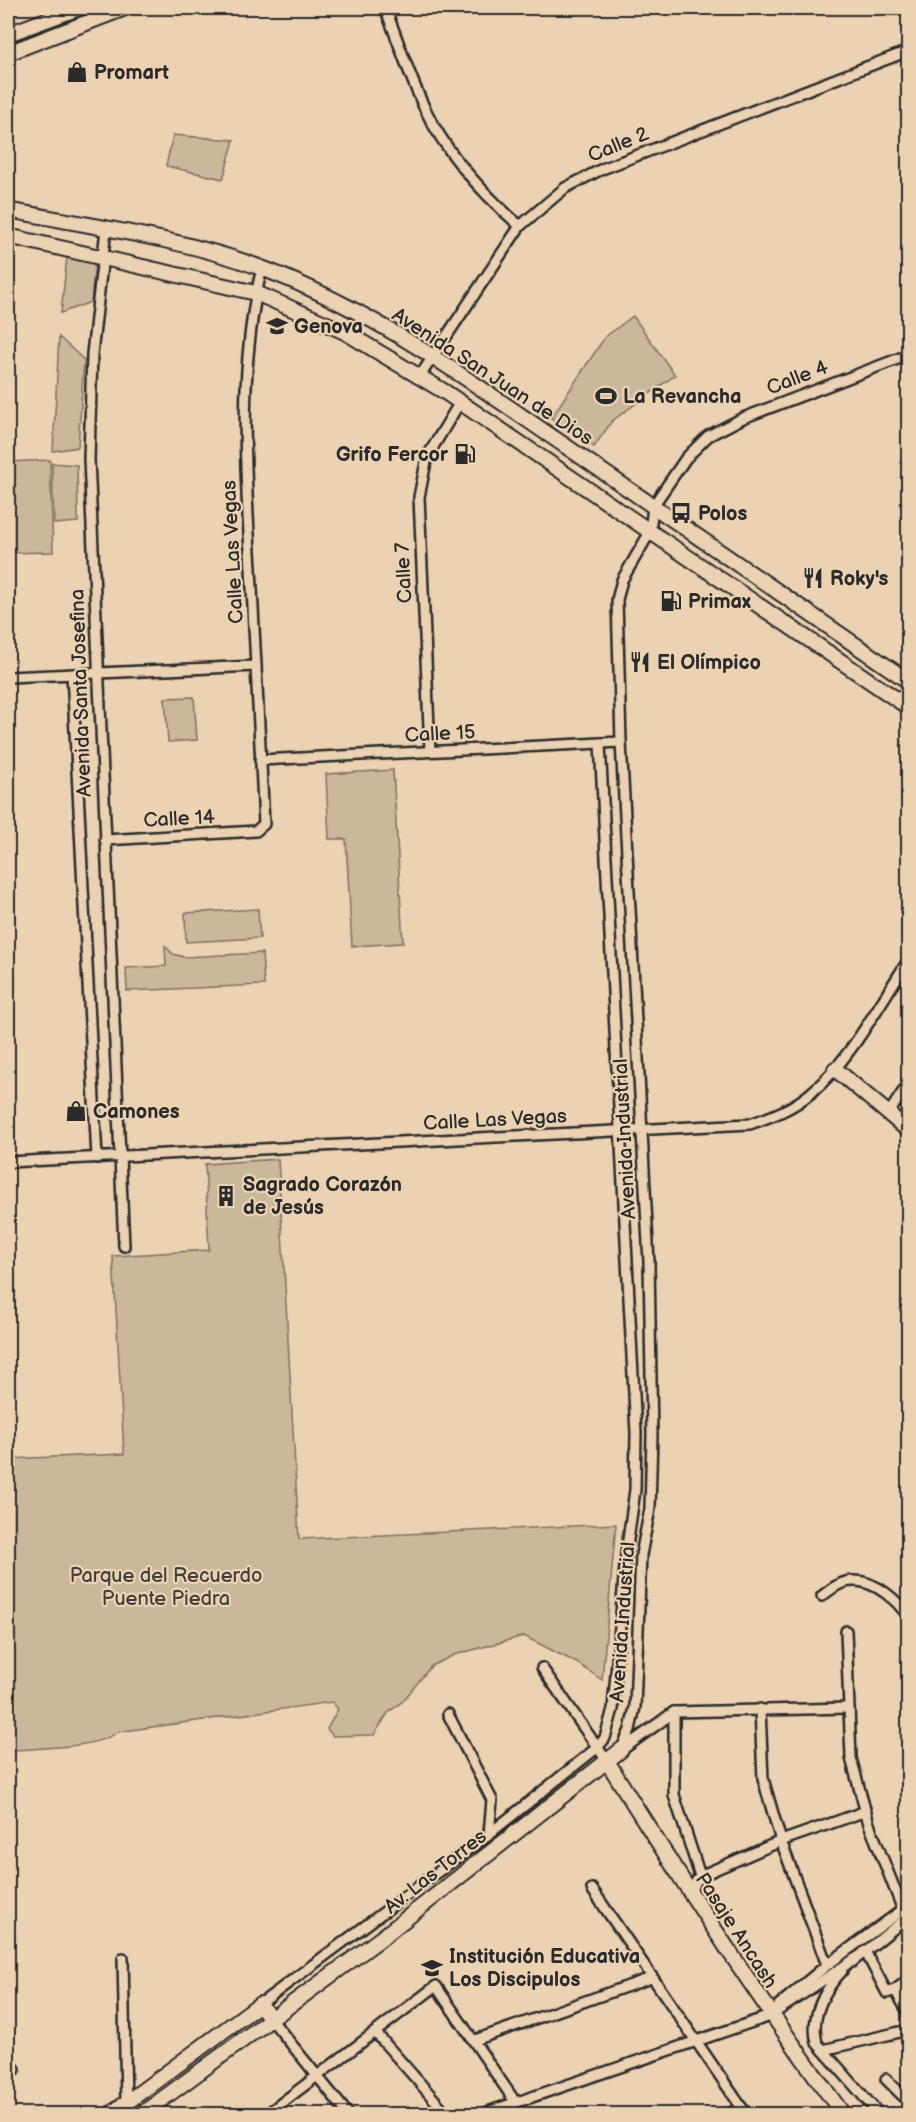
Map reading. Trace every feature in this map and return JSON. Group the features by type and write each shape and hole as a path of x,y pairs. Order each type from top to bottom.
{"main road":[{"path":"8,34 79,8"},
{"path":"8,52 125,8"},
{"name":"Avenida San Juan de Dios","path":"8,210 106,229 262,268 365,315 458,372 909,681"},
{"name":"Avenida San Juan de Dios","path":"8,236 256,293 345,332 445,392 909,707"},
{"path":"445,392 458,372"},
{"path":"835,1069 909,1130"},
{"name":"Av. Las Torres","path":"142,2115 380,1939 621,1750"},
{"name":"Pasaje Ancash","path":"607,1761 688,1893 770,2016 843,2115"},
{"path":"260,2004 271,2019"},
{"name":"Av. Las Torres","path":"111,2115 127,2108 260,2004"}],"street":[{"path":"385,8 424,107 441,137 466,173 494,203 520,225"},
{"name":"Calle 2","path":"420,376 520,225 565,188 602,169 909,51"},
{"name":"Avenida Santa Josefina","path":"106,229 92,354 89,459 96,673 124,1246"},
{"name":"Calle Las Vegas","path":"256,831 264,824 247,501 246,374 256,293 262,268"},
{"name":"Calle 4","path":"650,532 653,506 692,452 725,426 909,354"},
{"name":"Calle 7","path":"430,751 419,497 427,457 460,402"},
{"name":"Avenida Industrial","path":"621,1750 630,1730 635,1707 641,1555 650,1509 652,1446 649,1262 640,1130 621,742 617,600 622,580 650,532"},
{"path":"8,677 256,666"},
{"name":"Avenida Santa Josefina","path":"72,674 97,1158"},
{"name":"Calle 15","path":"260,760 621,742"},
{"path":"598,1747 605,1738 613,1709 626,1554 635,1490 636,1433 600,743"},
{"name":"Calle 14","path":"105,840 256,831"},
{"name":"Calle Las Vegas","path":"8,1162 750,1124 793,1106 813,1092 835,1069 909,961"},
{"path":"889,1113 909,1084"},
{"path":"822,1596 844,1582 856,1580 887,1594 903,1608 909,1617"},
{"path":"846,1630 851,1758 866,1811 907,1911"},
{"path":"542,1668 607,1761"},
{"path":"621,1750 674,1712 848,1708"},
{"path":"760,1710 762,1774 781,1840 827,1965"},
{"path":"674,1712 674,1795 700,1876"},
{"path":"448,1714 492,1800 489,1834"},
{"name":"Av. Las Torres","path":"260,2004 489,1834 598,1747"},
{"path":"688,1893 700,1876 781,1840 866,1811"},
{"path":"592,1889 745,2112 727,2115"},
{"path":"482,2115 770,2016 856,1958 907,1911"},
{"path":"770,2016 787,1997 827,1965 907,1911"},
{"path":"865,1951 887,1993 909,1980"},
{"path":"123,1958 127,2108"},
{"path":"856,1958 829,1989 815,2018 813,2030 817,2043 879,2115"},
{"path":"475,2040 651,1978"},
{"path":"267,2115 436,1986 516,2103"},
{"path":"895,1990 909,2012"},
{"path":"271,2019 348,2115"},
{"path":"823,2050 909,2030"},
{"path":"375,2032 447,2115"},
{"path":"886,2079 909,2101"}],"green space":[{"path":"173,135 234,140 223,179 166,166"},
{"path":"67,257 95,261 91,302 61,313"},
{"name":"La Revancha","path":"633,316 675,375 612,421 594,447 551,418 605,337"},
{"path":"59,337 84,360 78,447 53,451"},
{"path":"50,460 53,552 8,553 8,462"},
{"path":"52,463 77,465 78,522 54,524"},
{"path":"194,697 197,740 168,742 165,698"},
{"path":"393,770 403,943 352,946 346,839 329,839 326,774"},
{"path":"258,909 260,938 186,942 185,913"},
{"path":"165,946 173,954 184,957 262,953 264,985 127,991 126,968 166,966"},
{"name":"Parque del Recuerdo Puente Piedra","path":"278,1159 299,1539 616,1524 602,1680 577,1663 524,1636 454,1655 431,1666 403,1701 388,1713 374,1735 333,1736 327,1729 338,1709 332,1702 117,1732 95,1742 8,1751 8,1459 124,1454 113,1256 209,1250 205,1164"}],"waterway":[{"path":"8,2066 12,2064"}],"place":[{"name":"Promart","path":"77,72"},
{"name":"Genova","path":"277,326"},
{"name":"La Revancha","path":"606,396"},
{"name":"Grifo Fercor","path":"465,454"},
{"name":"Polos","path":"681,513"},
{"name":"Roky's","path":"813,578"},
{"name":"Primax","path":"671,601"},
{"name":"El Olímpico","path":"640,662"},
{"name":"Camones","path":"76,1111"},
{"name":"Sagrado Corazón de Jesús","path":"226,1196"},
{"name":"Institución Educativa Los Discipulos","path":"432,1968"}]}
